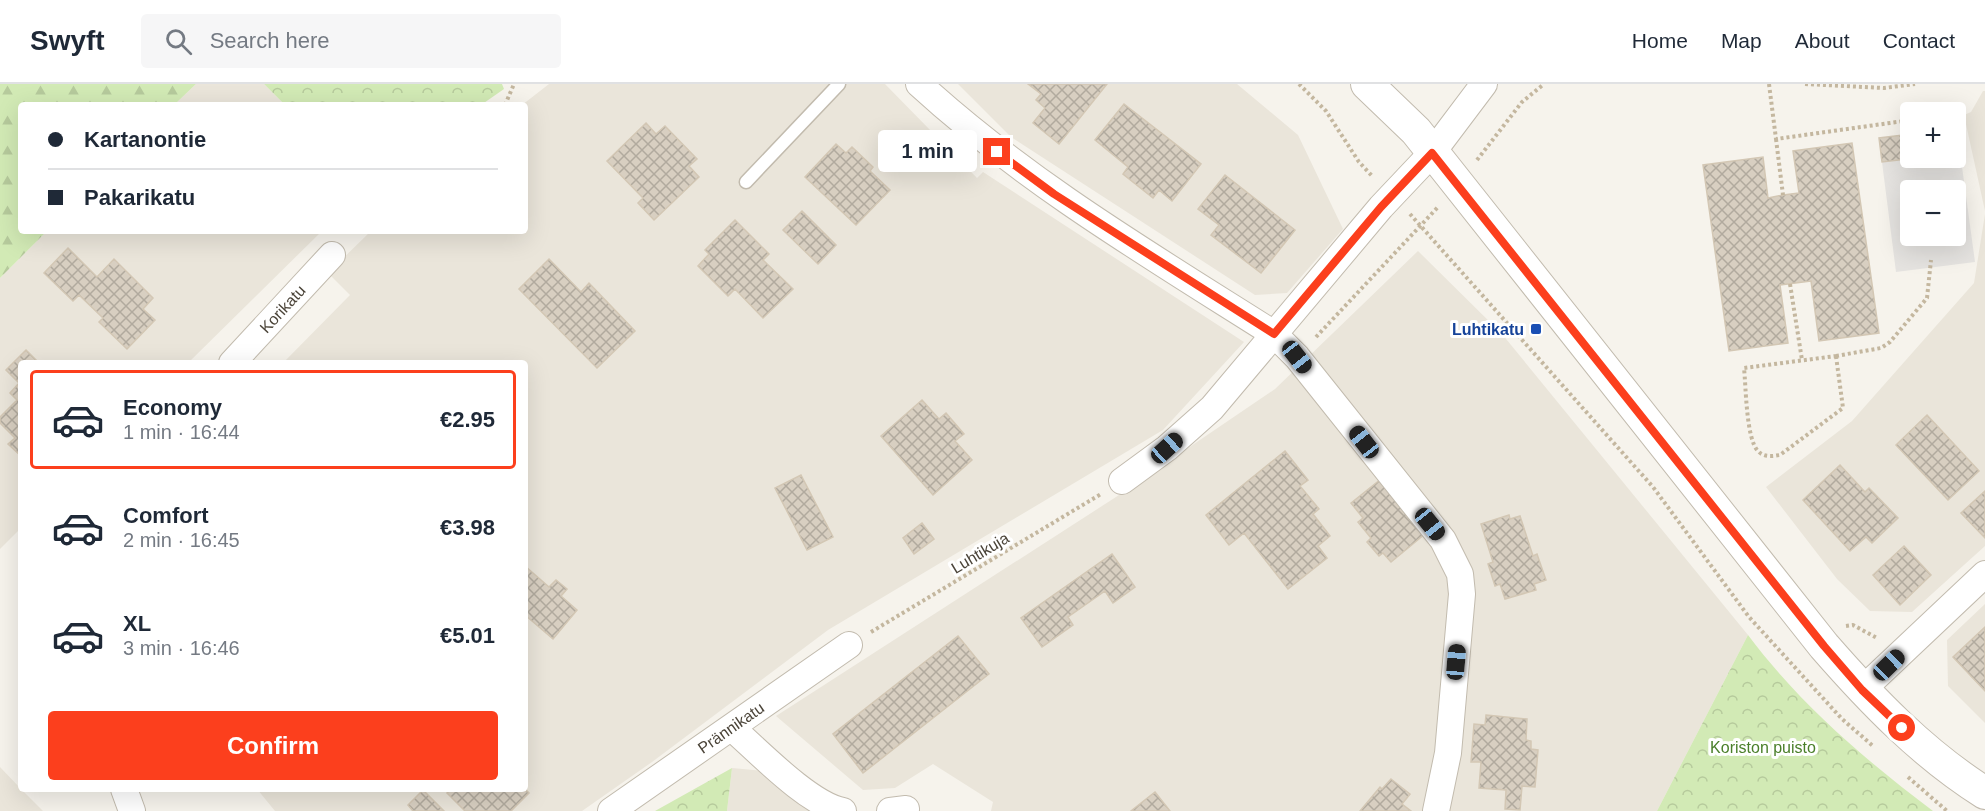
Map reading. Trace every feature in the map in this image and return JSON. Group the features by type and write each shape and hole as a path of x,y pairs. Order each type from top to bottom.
{"street":[{"path":"919,84 964,125 1054,194 1274,334 1297,357 1443,540 1460,574 1462,594 1448,753 1436,811"},
{"path":"1366,84 1416,131 1457,186 1817,638 1862,690 1953,773 1985,793"},
{"path":"1122,481 1167,448 1212,408 1381,207 1432,153 1484,84"},
{"name":"Korikatu","path":"235,360 332,255"},
{"path":"1862,690 1985,574"},
{"name":"Prännikatu","path":"611,811 849,645"},
{"path":"732,728 816,800 832,809 843,811"},
{"path":"125,792 132,811"}],"lane":[{"path":"746,182 839,84"}],"path":[{"path":"507,102 514,84"},
{"path":"1299,84 1326,111 1359,162 1374,178"},
{"path":"1297,357 1422,226 1457,186 1522,102 1544,84"},
{"path":"1769,84 1783,195"},
{"path":"1805,84 1884,88 1915,84"},
{"path":"1776,139 1900,122"},
{"path":"1403,208 1422,226 1653,487 1749,617 1842,719 1879,750"},
{"path":"1836,356 1843,408 1780,455 1769,457 1759,453 1752,441 1744,368 1881,348 1890,342 1928,298 1931,260"},
{"path":"1790,284 1802,360"},
{"name":"Luhtikuja","path":"849,645 1122,481"},
{"path":"1903,772 1947,811"}],"shaded area":[{"path":"196,84 264,84 282,102 177,102"},
{"path":"549,84 885,84 977,178 983,172 1244,342 1163,430 828,630 652,762 582,811 275,811 259,792 528,792 528,360 286,360 350,295 328,273 368,234 528,234 528,102 526,102"},
{"path":"958,84 1237,84 1298,135 1343,229 1287,293 1255,295 1011,137"},
{"path":"1985,91 1985,211 1966,124 1966,114 1971,112"},
{"path":"1900,160 1900,168 1962,168 1964,180 1900,180 1900,246 1966,246 1966,196 1975,262 1896,272 1882,162"},
{"path":"1985,214 1985,546 1912,612 1870,611 1837,579 1766,487 1852,421 1974,283"},
{"path":"44,234 319,234 191,360 18,360 18,531 0,549 0,278"},
{"path":"1418,251 1502,334 1748,635 1657,811 991,811 993,802 933,764 895,788 863,790 776,716 1116,497 1275,389"},
{"path":"1985,604 1985,723 1948,686 1947,640"},
{"path":"0,767 18,786 18,792 24,792 43,811 0,811"},
{"path":"732,768 764,771 819,811 727,811"}],"green space":[{"path":"0,84 196,84 177,102 18,102 18,234 44,234 0,278"},
{"path":"264,84 502,84 504,89 485,102 282,102"},
{"name":"Koriston puisto","path":"1748,635 1789,684 1834,729 1883,772 1933,811 1657,811"},
{"path":"732,768 727,811 655,811"}],"building":[{"path":"1028,84 1107,84 1059,144 1033,123 1045,108 1036,100 1041,94"},
{"path":"1124,104 1201,164 1172,201 1159,190 1153,198 1123,174 1128,167 1095,140"},
{"path":"646,123 656,134 665,126 697,159 689,166 699,177 654,220 638,203 643,198 607,161"},
{"path":"1900,135 1900,160 1882,162 1879,138"},
{"path":"1852,143 1879,333 1819,341 1811,281 1780,285 1788,343 1729,351 1703,165 1763,157 1768,198 1799,193 1793,151"},
{"path":"836,144 846,153 852,147 873,167 870,171 890,190 856,225 805,177"},
{"path":"1225,175 1295,230 1261,273 1211,235 1219,225 1198,209"},
{"path":"802,211 836,245 818,264 783,230"},
{"path":"735,220 769,254 763,260 793,289 763,318 735,289 728,296 698,266 709,254 705,250"},
{"path":"68,248 97,277 114,259 153,298 143,309 155,320 127,349 99,322 103,318 79,295 73,301 44,273"},
{"path":"549,259 581,292 589,283 635,331 597,368 519,289"},
{"path":"26,350 36,360 18,360 18,382 6,370"},
{"path":"18,384 18,453 8,444 15,438 0,423 0,417 17,400 10,393"},
{"path":"922,400 939,419 946,413 964,434 955,441 972,460 933,495 881,436"},
{"path":"1927,415 1979,471 1948,500 1896,445"},
{"path":"1285,451 1308,480 1300,486 1319,509 1313,514 1330,536 1318,546 1327,558 1288,589 1244,533 1229,545 1206,515"},
{"path":"1840,465 1865,492 1869,488 1898,518 1872,543 1866,537 1850,551 1803,500"},
{"path":"801,475 833,537 807,550 775,488"},
{"path":"1381,479 1425,534 1391,562 1383,553 1379,556 1367,542 1371,538 1358,522 1363,518 1351,503"},
{"path":"1985,491 1985,538 1961,513"},
{"path":"1509,515 1510,519 1520,516 1533,556 1537,554 1546,580 1534,584 1536,590 1505,599 1500,584 1495,586 1488,564 1493,562 1481,524"},
{"path":"922,523 934,539 914,554 903,538"},
{"path":"1904,546 1931,575 1900,605 1873,575"},
{"path":"1112,554 1135,587 1113,603 1105,591 1068,617 1073,625 1042,647 1021,618"},
{"path":"528,569 549,587 556,580 567,589 561,596 577,610 553,639 528,618"},
{"path":"1985,627 1985,691 1953,657"},
{"path":"958,636 989,674 863,773 833,734"},
{"path":"1486,715 1527,719 1526,740 1531,741 1531,749 1538,750 1535,787 1522,786 1520,810 1505,809 1506,790 1479,788 1481,762 1471,762 1474,724 1485,725"},
{"path":"1391,779 1410,794 1402,804 1411,811 1360,811 1380,787 1382,789"},
{"path":"421,792 425,792 444,811 413,811 408,805"},
{"path":"1155,792 1170,811 1131,811"},
{"path":"447,793 529,793 511,811 465,811"}],"place":[{"name":"Luhtikatu","path":"1536,329"}],"route":[{"path":"997,152 1054,194 1274,334 1381,207 1432,153 1824,646 1862,690 1902,728"}]}
